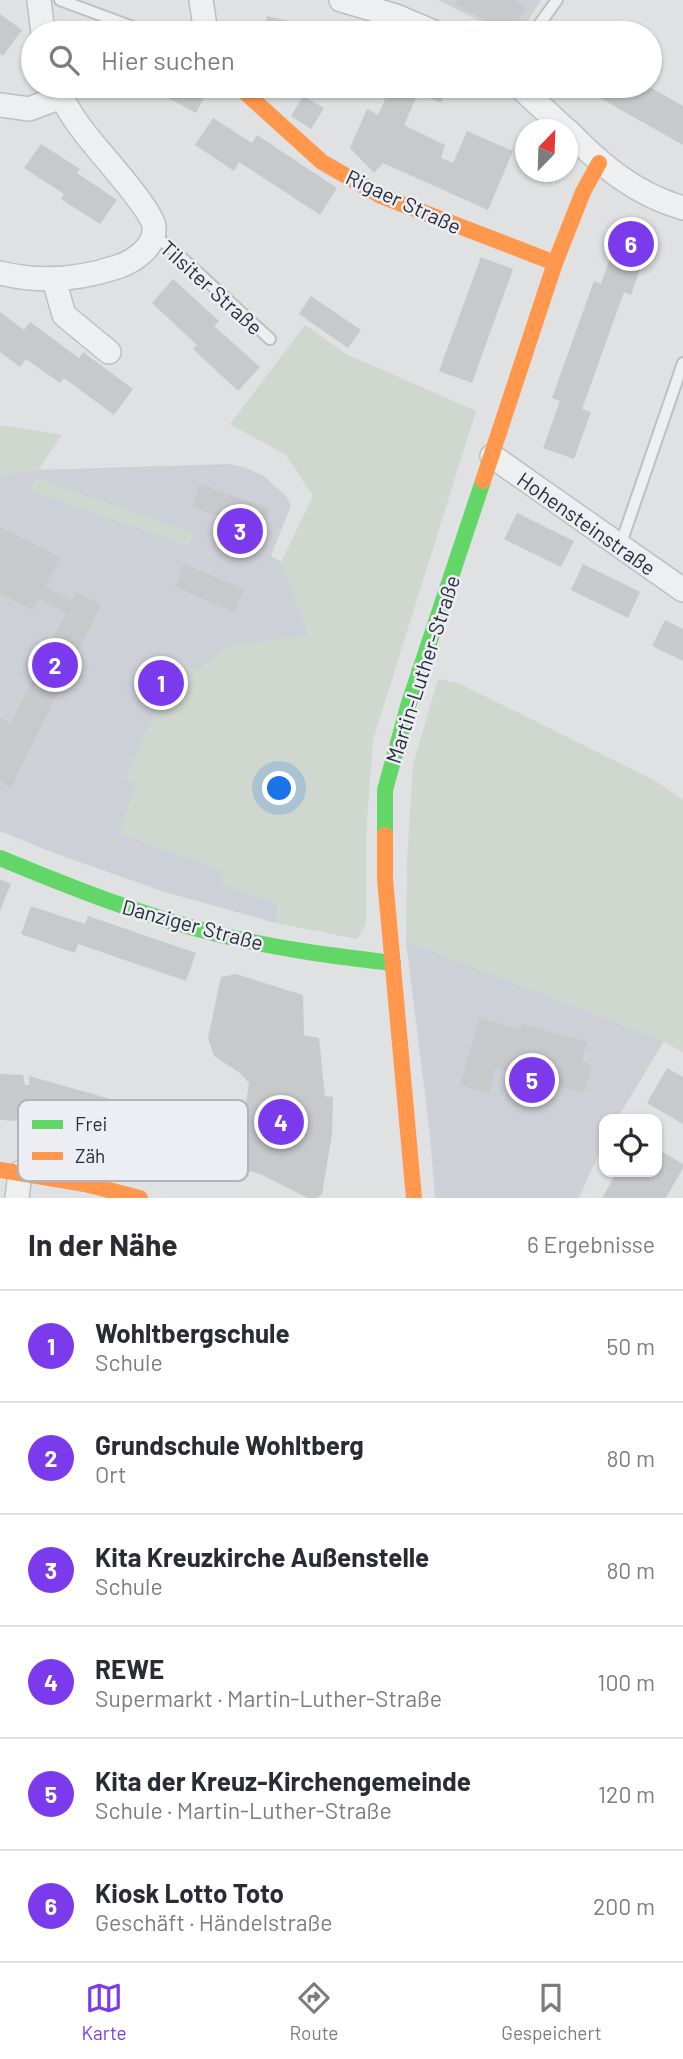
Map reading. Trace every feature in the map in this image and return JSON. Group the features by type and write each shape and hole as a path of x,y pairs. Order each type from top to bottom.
{"street":[{"path":"39,0 42,21"},
{"path":"201,0 204,21"},
{"path":"341,0 408,21"},
{"path":"0,105 29,109 47,98"},
{"name":"Tilsiter Straße","path":"0,273 54,280 92,275 124,265 141,255 153,236 155,225 145,208 82,130 63,98"},
{"name":"Rigaer Straße","path":"251,98 322,162 381,196 555,263"},
{"path":"532,98 555,119"},
{"path":"578,141 599,163 626,183 683,208"},
{"name":"Martin-Luther-Straße","path":"415,1198 385,879 385,790 409,703 555,263 583,192 599,163"},
{"path":"54,280 64,315 109,352"},
{"name":"Hohensteinstraße","path":"492,456 683,590"},
{"name":"Danziger Straße","path":"0,858 118,905 213,933 303,952 393,963"},
{"path":"10,1171 17,1198"},
{"path":"68,1181 140,1198"}],"lane":[{"path":"60,0 117,21"},
{"path":"542,21 557,0"},
{"name":"Tilsiter Straße","path":"153,236 168,245 270,339"},
{"path":"620,546 683,363"}],"shaded area":[{"path":"438,0 541,0 528,21 479,21"},
{"path":"305,325 346,354 476,411 373,740 366,834 366,924 357,939 276,923 280,906 219,884 223,871 118,833 136,784 125,778 178,663 197,671 228,646 309,635 281,562 313,496 286,455 230,424"},
{"path":"0,425 62,435 38,470 0,475"},
{"path":"228,464 244,467 264,476 286,496 291,505 271,556 281,562 322,669 276,923 165,892 0,831 0,475 38,470"},
{"path":"35,478 194,533 189,546 30,491"},
{"path":"438,679 458,683 654,780 683,800 683,1053 664,1041 406,941 407,862 413,765"},
{"path":"406,941 664,1041 620,1114 599,1114 599,1153 579,1198 435,1198"}],"building":[{"path":"458,0 513,0 526,7 517,21 487,21 455,4"},
{"path":"0,14 21,31 3,56 0,54"},
{"path":"267,16 289,21 266,21"},
{"path":"662,94 683,106 683,145 600,98 662,98"},
{"path":"168,98 204,98 196,113"},
{"path":"302,98 324,108 311,129 291,116"},
{"path":"386,98 416,98 404,125 445,145 441,158 453,163 467,131 513,151 488,210 383,163 374,173 350,148 367,109 378,115"},
{"path":"430,98 443,98 441,103"},
{"path":"213,118 252,143 257,135 337,188 320,215 239,162 234,171 195,145"},
{"path":"41,144 80,169 77,173 117,200 100,224 61,199 64,194 24,168"},
{"path":"618,235 648,246 631,295 624,292 582,409 591,412 574,459 543,448 560,401 552,398 594,281 601,284"},
{"path":"481,257 513,269 472,383 439,371"},
{"path":"173,279 219,321 214,326 260,367 238,391 193,349 197,345 152,303"},
{"path":"311,296 361,330 348,348 299,314"},
{"path":"0,312 24,330 30,322 79,358 83,352 133,389 114,415 64,378 60,383 26,359 20,367 0,352"},
{"path":"200,484 270,509 262,532 192,507"},
{"path":"517,513 574,541 561,567 504,539"},
{"path":"0,527 60,557 45,587 72,600 76,592 101,605 11,787 0,781 0,718 11,723 66,613 39,599 33,610 0,593"},
{"path":"184,564 244,589 234,612 175,587"},
{"path":"583,564 640,592 628,618 571,590"},
{"path":"665,620 683,629 683,661 652,646"},
{"path":"0,879 11,884 0,911"},
{"path":"31,906 85,924 88,916 196,953 186,981 78,944 75,953 21,934"},
{"path":"236,974 303,995 304,1035 319,1038 325,1096 333,1097 332,1134 322,1194 317,1198 308,1198 248,1171 246,1100 249,1083 240,1073 214,1056 208,1038 221,977"},
{"path":"479,1018 520,1030 522,1024 587,1042 582,1062 592,1065 584,1093 496,1068 489,1093 460,1085"},
{"path":"667,1068 683,1077 683,1124 647,1103"},
{"path":"0,1074 23,1075 25,1085 29,1085 29,1076 114,1100 18,1100 18,1121 0,1120"},
{"path":"662,1152 683,1164 666,1198 602,1198 614,1177 662,1177"}],"traffic: fast":[{"path":"385,835 385,790 409,703 483,481"},
{"path":"0,858 105,900 186,926 280,947 393,963"}],"traffic: slow":[{"path":"251,98 322,162 381,196 555,263"},
{"path":"483,481 555,263 583,192 599,163"},
{"path":"385,835 385,879 414,1198"},
{"path":"0,1170 18,1173"},
{"path":"67,1181 140,1198"}],"place":[{"name":"Kiosk Lotto Toto","path":"631,244"},
{"name":"Kita Kreuzkirche Außenstelle","path":"240,531"},
{"name":"Grundschule Wohltberg","path":"55,665"},
{"name":"Wohltbergschule","path":"161,683"},
{"name":"Kita der Kreuz-Kirchengemeinde","path":"532,1080"},
{"name":"REWE","path":"281,1122"}]}
